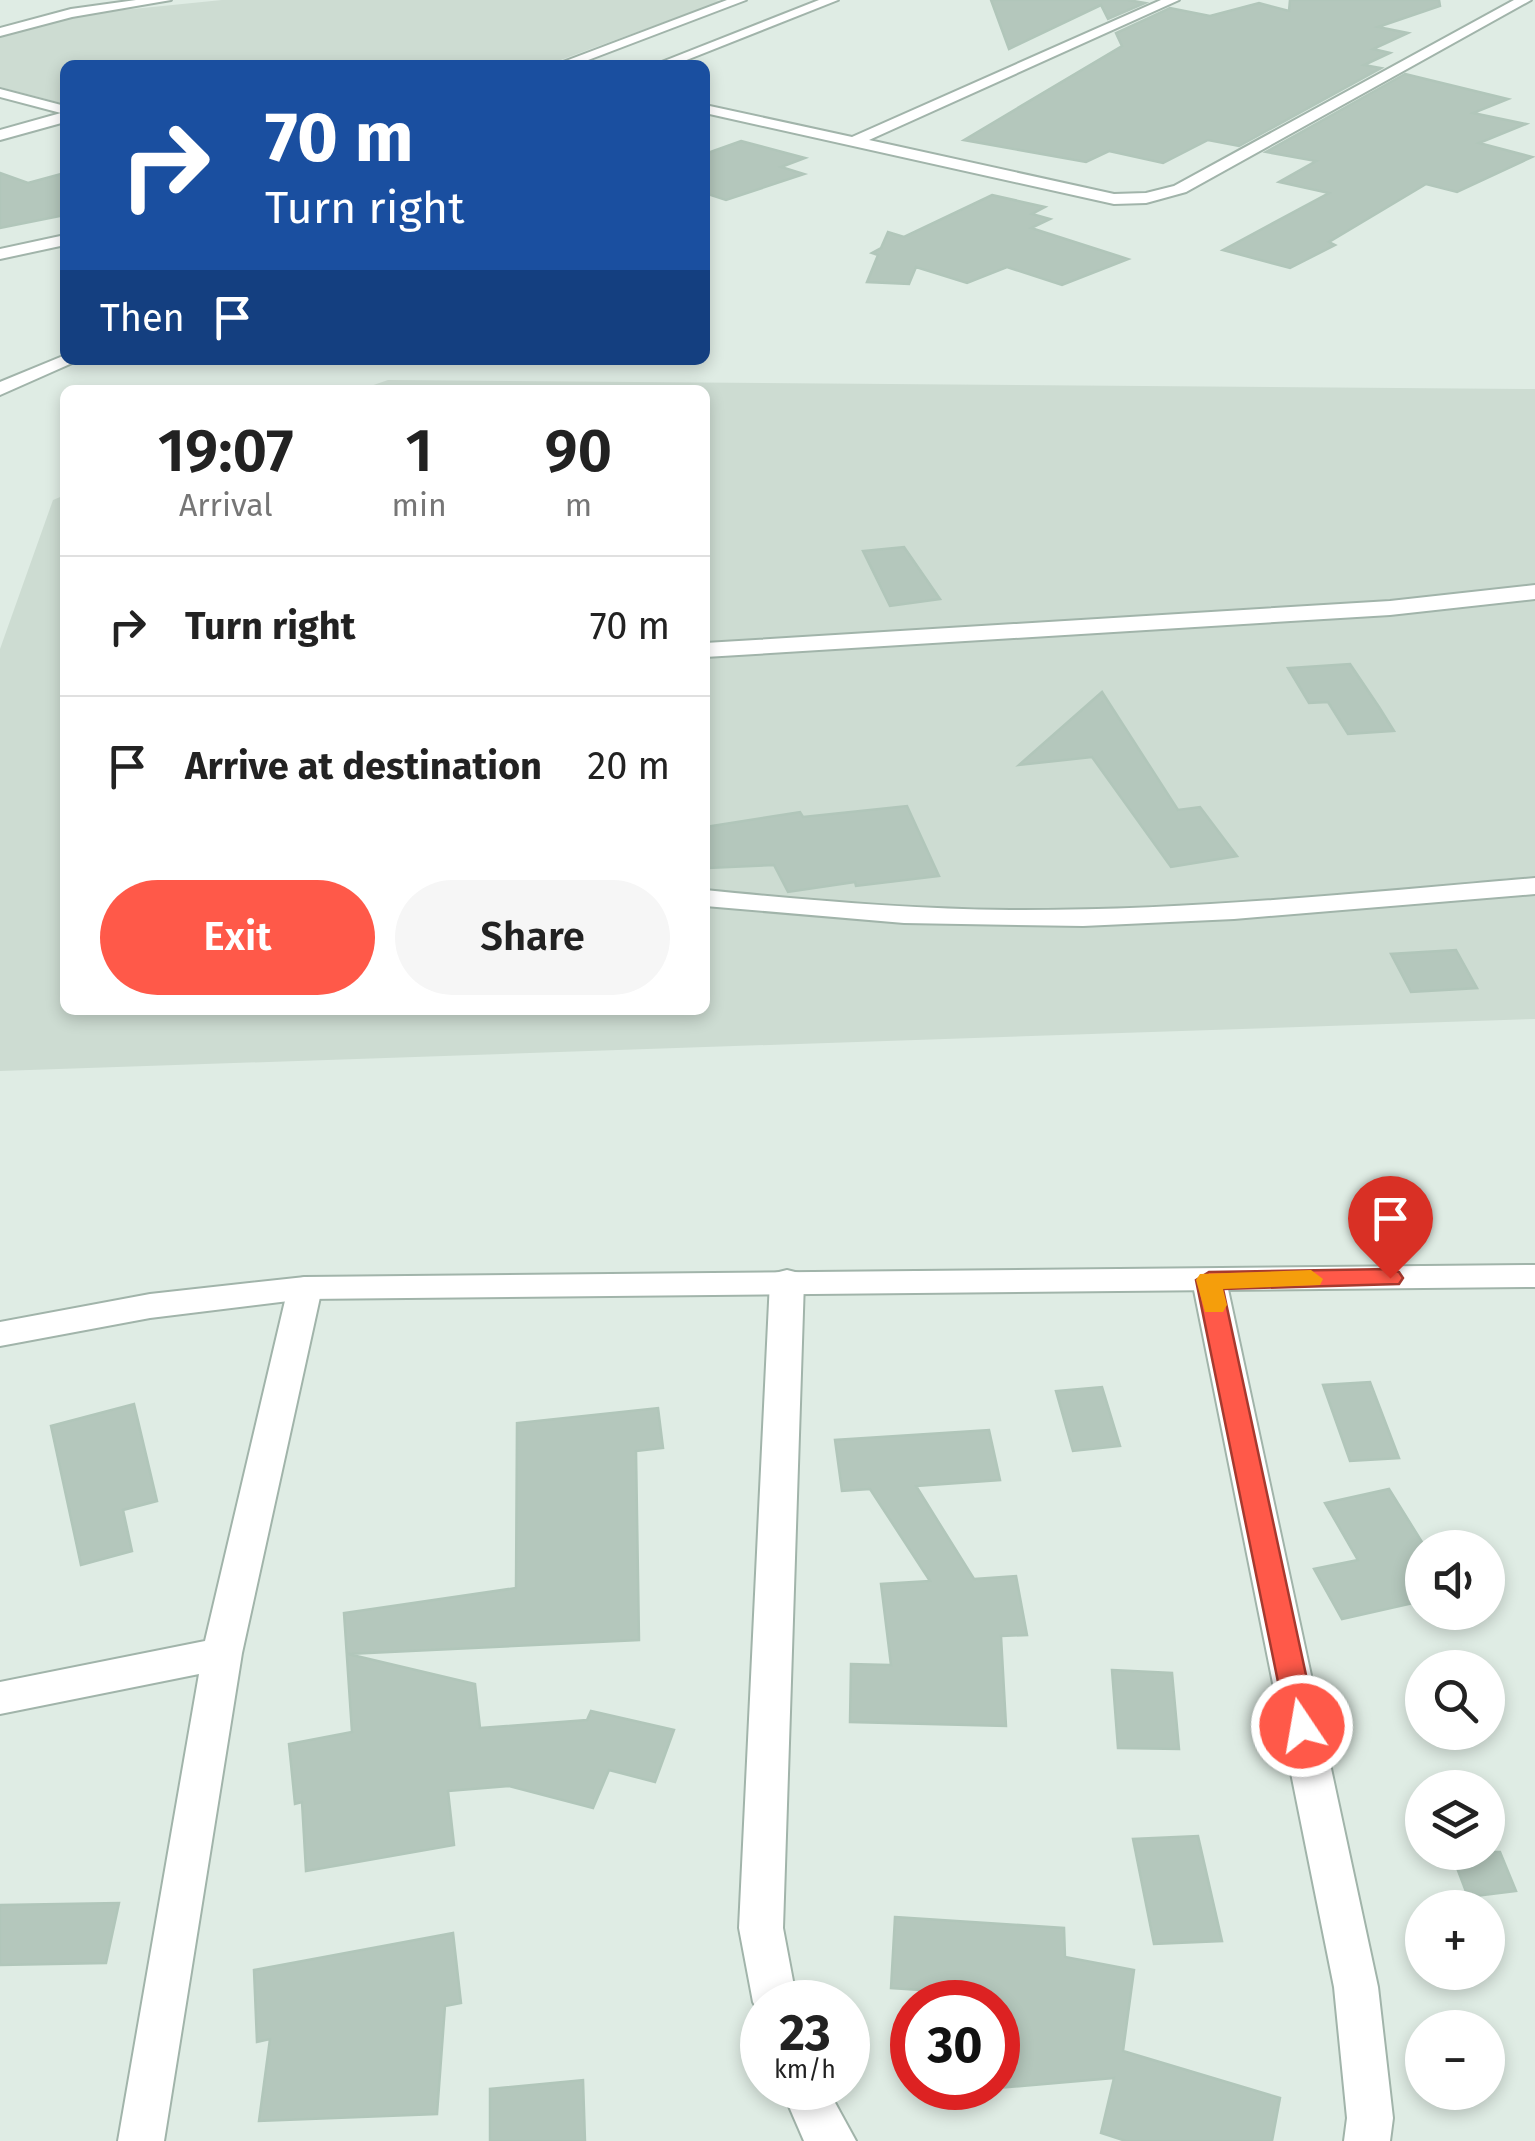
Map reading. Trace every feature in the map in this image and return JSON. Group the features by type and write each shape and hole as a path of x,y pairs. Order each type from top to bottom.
{"street":[{"path":"0,32 72,12 164,0"},
{"path":"575,60 736,0"},
{"path":"674,60 831,0"},
{"path":"855,141 1172,0"},
{"path":"710,110 1114,199 1146,198 1180,189 1524,0"},
{"path":"0,93 60,111"},
{"path":"710,120 725,113"},
{"path":"0,135 60,115"},
{"path":"0,254 60,241"},
{"path":"0,389 60,364"},
{"path":"710,650 1390,608 1535,592"},
{"path":"710,898 934,916 1056,917 1289,906 1535,886"},
{"path":"0,1334 150,1306 305,1288 1535,1276"},
{"path":"1209,1280 1356,1987 1370,2118 1367,2141"},
{"path":"770,1980 761,1928 787,1281"},
{"path":"142,2141 222,1653 305,1288"},
{"path":"0,1698 222,1653"},
{"path":"814,2110 832,2141"}],"shaded area":[{"path":"222,0 722,1 561,60 60,60 60,103 0,87 0,37 83,14"},
{"path":"388,380 1535,389 1535,1019 0,1071 0,649 53,500 60,497 60,1015 710,1015 710,385 374,385"}],"building":[{"path":"991,0 1145,3 1108,19 1101,5 1009,49"},
{"path":"1290,0 1439,0 1440,6 1378,27 1408,33 1373,49 1390,53 1364,65 1381,68 1239,146 1208,140 1163,163 1109,151 1086,162 964,140 1122,46 1116,33 1170,8 1210,16 1259,3 1289,11"},
{"path":"1405,74 1508,99 1473,113 1526,124 1479,143 1532,157 1457,192 1426,184 1329,242 1335,245 1290,268 1223,250 1329,193 1279,182 1316,161 1266,152"},
{"path":"741,141 805,158 781,167 804,174 726,200 710,195 710,152"},
{"path":"0,173 28,183 60,174 60,216 0,228"},
{"path":"992,195 1045,207 1032,214 1050,219 1031,228 1128,259 1062,285 1007,267 967,283 916,267 909,284 867,282 878,255 872,253 881,248 888,232 904,237"},
{"path":"904,547 940,599 890,606 863,551"},
{"path":"1350,664 1394,731 1348,734 1328,702 1309,703 1288,668"},
{"path":"1102,692 1178,810 1200,807 1237,856 1171,867 1092,757 1019,765"},
{"path":"907,806 939,876 788,892 774,865 710,868 710,826 800,812 803,817"},
{"path":"1456,950 1477,988 1411,992 1391,954"},
{"path":"1370,1382 1399,1458 1350,1461 1323,1385"},
{"path":"1102,1387 1120,1446 1073,1451 1056,1391"},
{"path":"134,1404 157,1501 123,1510 132,1551 81,1565 51,1426"},
{"path":"658,1408 663,1448 636,1451 639,1640 348,1654 475,1684 480,1728 587,1720 591,1711 674,1730 655,1782 609,1770 593,1808 509,1786 448,1791 454,1845 306,1871 302,1802 295,1804 289,1744 352,1732 344,1613 516,1588 517,1423"},
{"path":"989,1430 1000,1480 916,1486 974,1579 1016,1576 1027,1635 1001,1636 1006,1726 850,1722 851,1664 891,1665 881,1584 930,1581 870,1489 842,1491 835,1440"},
{"path":"1389,1489 1415,1530 1405,1530 1405,1605 1342,1619 1314,1569 1358,1560 1325,1503"},
{"path":"1112,1670 1172,1673 1179,1749 1118,1748"},
{"path":"1198,1836 1222,1941 1154,1944 1133,1839"},
{"path":"1505,1864 1516,1891 1505,1892 1465,1890 1458,1870 1505,1870"},
{"path":"119,1903 106,1963 0,1965 0,1905"},
{"path":"895,1917 1064,1928 1065,1957 1134,1970 1123,2051 1280,2098 1272,2141 1126,2141 1101,2133 1114,2078 1020,2086 1020,1980 891,1980"},
{"path":"453,1933 461,2003 445,2006 437,2114 259,2121 270,2039 257,2042 254,1970"},
{"path":"583,2080 585,2141 490,2141 490,2089"}],"slow traffic":[{"path":"1214,1305 1209,1280 1311,1279"}],"route":[{"path":"1302,1726 1209,1280 1390,1278"}]}
